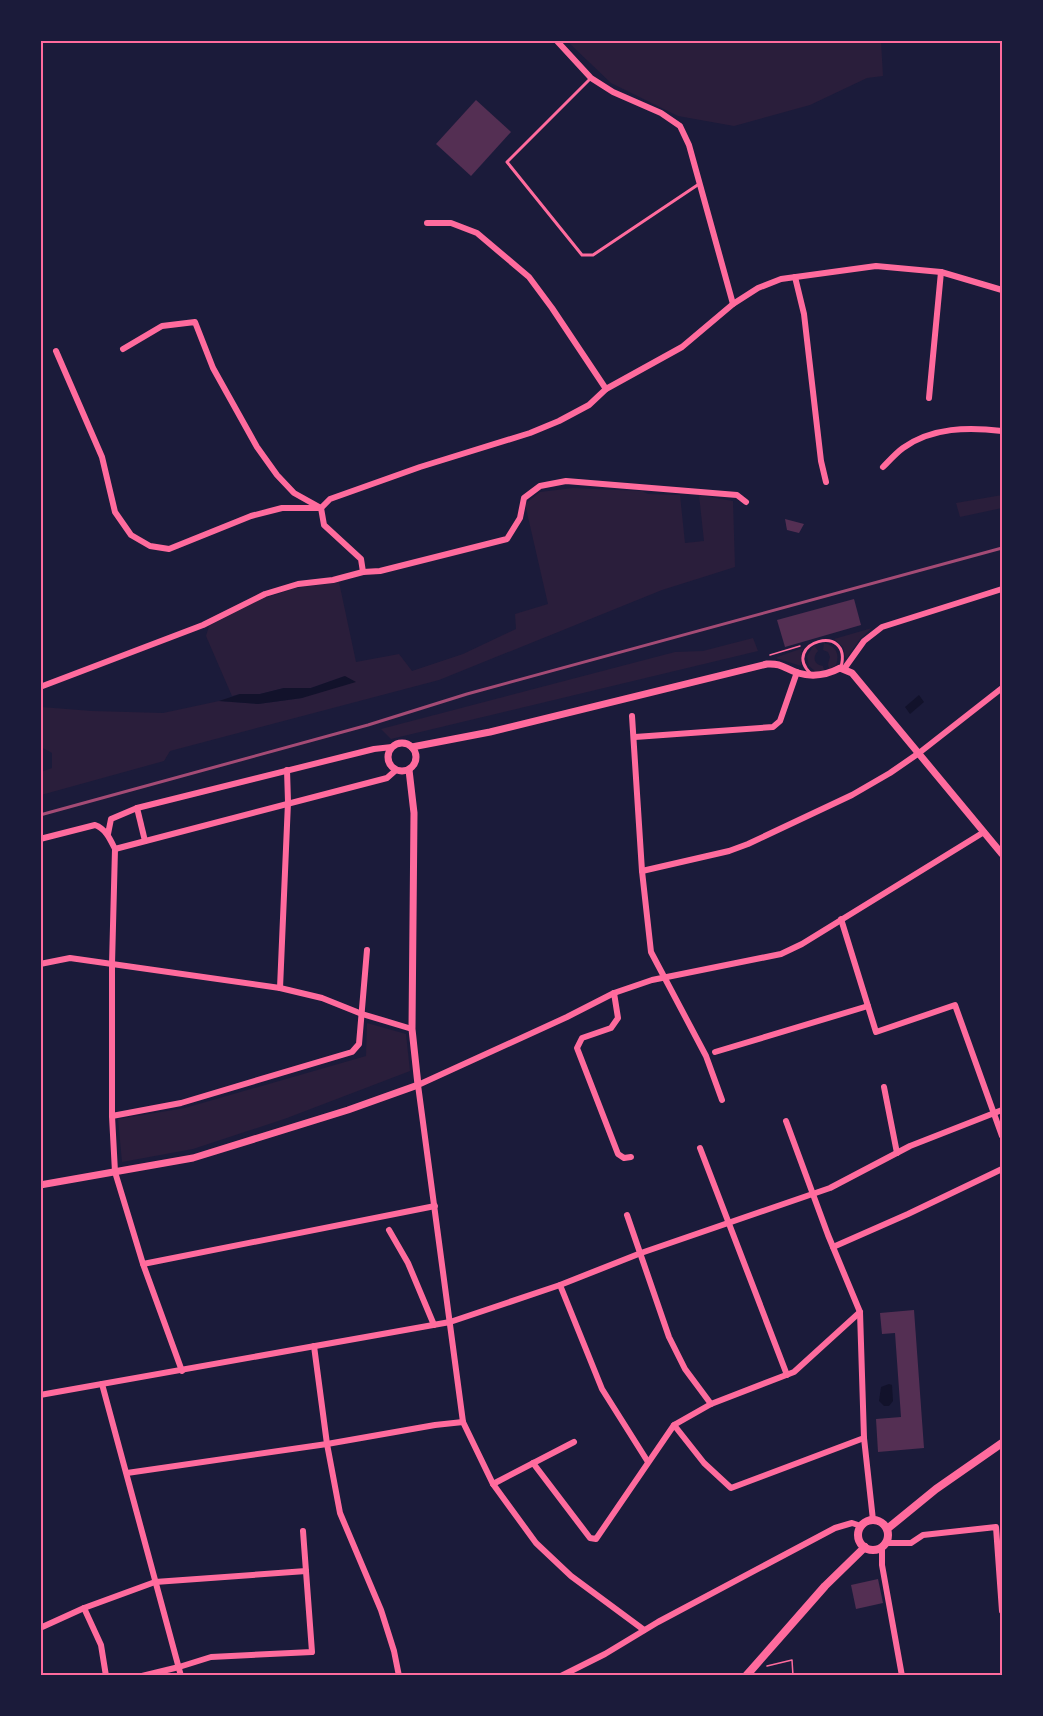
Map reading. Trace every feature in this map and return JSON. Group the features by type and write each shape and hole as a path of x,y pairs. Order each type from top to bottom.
{"main road":[{"path":"887,1529 936,1489 1002,1443"},
{"path":"873,1520 881,1523 887,1529 887,1539 884,1545 874,1550 865,1547 858,1535 861,1526 873,1520"},
{"path":"746,1676 757,1660 825,1586 865,1547"}],"street":[{"path":"556,40 591,78 613,92 661,113 680,126 689,144 733,304"},
{"path":"427,222 451,224 477,233 529,277 606,389"},
{"path":"56,351 102,457 115,512 131,534 150,546 169,549 251,516 282,508 321,508 330,499 420,467 530,433 559,421 589,405 606,389 682,347 733,304 758,288 781,279 876,266 941,272 1002,290"},
{"path":"929,398 941,272"},
{"path":"795,277 804,314 821,461 826,482"},
{"path":"123,349 162,326 195,322 213,368 257,447 277,475 294,493 321,508"},
{"path":"883,467 903,448 943,431 976,428 1002,431"},
{"path":"40,687 203,625 265,594 298,584 380,571 507,539 520,518 524,498 540,486 566,481 737,495 746,502"},
{"path":"321,508 324,525 361,560 363,572"},
{"path":"108,834 111,819 137,808 374,749 392,747 400,743 412,747 490,732 766,664 783,665 797,672 813,675 830,674 842,669 874,631 907,618 1002,589"},
{"path":"842,669 852,673 1002,854"},
{"path":"635,737 773,727 780,721 797,672"},
{"path":"642,871 729,851 852,795 919,753 1002,688"},
{"path":"632,716 642,871 651,952 706,1056 722,1100"},
{"path":"392,747 388,760 396,770 405,772 416,760 412,747"},
{"path":"280,988 288,802 287,770"},
{"path":"115,849 387,778 396,770"},
{"path":"409,770 414,813 412,1029 463,1422 493,1484 536,1543 571,1576 644,1630"},
{"path":"137,808 145,841"},
{"path":"40,839 95,825 108,834 115,849 112,964 112,1116 115,1172 143,1264 182,1371"},
{"path":"40,1185 193,1158 348,1110 418,1084 537,1031 614,993 652,980 781,954 802,944 984,832"},
{"path":"842,919 876,1032 956,1005 1002,1136"},
{"path":"112,1116 181,1103 352,1052 360,1044 367,950"},
{"path":"40,964 70,958 280,988 322,998 362,1014 412,1029"},
{"path":"614,993 618,1018 611,1028 582,1038 577,1048 618,1154 624,1158 631,1157"},
{"path":"715,1052 868,1006"},
{"path":"884,1087 897,1153"},
{"path":"40,1395 450,1322 560,1285 641,1252 830,1188 897,1153 1002,1110"},
{"path":"786,1121 860,1312 864,1438 873,1520"},
{"path":"700,1148 786,1375"},
{"path":"833,1247 1002,1169"},
{"path":"143,1264 435,1206"},
{"path":"627,1215 669,1337 685,1369 711,1404"},
{"path":"389,1230 408,1263 434,1325"},
{"path":"560,1285 602,1389 648,1462"},
{"path":"533,1463 567,1511 590,1538 596,1539 674,1425 711,1404 794,1372 860,1312"},
{"path":"314,1346 327,1444 340,1512 381,1610 399,1676"},
{"path":"102,1384 181,1676"},
{"path":"127,1473 463,1422"},
{"path":"674,1425 704,1463 731,1488 864,1438"},
{"path":"493,1484 574,1442"},
{"path":"561,1676 835,1528 852,1523 861,1526"},
{"path":"902,1676 882,1565 884,1545 911,1543 923,1535 996,1527 1002,1611"},
{"path":"142,1676 211,1657 312,1652 303,1531"},
{"path":"40,1628 84,1608 155,1582 306,1571"},
{"path":"84,1608 101,1646 106,1676"}],"lane":[{"path":"591,78 507,162 582,255 593,255 699,184"},
{"path":"813,675 808,671 804,653 811,643 826,639 837,644 843,656 842,669"}],"path":[{"path":"766,664 767,656 811,643"},
{"path":"757,1660 765,1667 792,1660 794,1676"}],"shaded area":[{"path":"567,41 881,41 883,76 867,78 810,105 734,126 678,116 611,83"},
{"path":"573,488 680,495 685,543 704,541 699,495 733,501 735,567 662,590 439,680 170,751 164,761 41,795 41,772 52,768 52,753 41,747 41,707 163,713 219,701 258,704 302,698 345,676 311,688 284,688 260,694 232,696 206,636 209,626 259,600 296,588 339,582 356,662 399,654 412,671 463,654 516,629 515,614 548,604 525,504 540,492"},
{"path":"1002,495 1002,508 960,517 956,503"},
{"path":"872,628 860,639 846,659 843,647 834,639"},
{"path":"753,638 758,651 391,739 381,729 675,652 703,651"},
{"path":"824,643 832,646 837,654 836,665 829,669 830,657 828,652 823,650"},
{"path":"814,645 818,651 815,660 823,666 824,670 816,672 809,666 807,656"},
{"path":"803,648 801,666 776,658 780,656"},
{"path":"345,676 356,682 302,698 258,704 219,701 240,694 260,694 284,688 311,688"},
{"path":"919,695 924,702 910,714 905,707"},
{"path":"367,1023 406,1034 410,1071 287,1118 193,1149 122,1162 118,1119 185,1108 366,1056"},
{"path":"892,1385 893,1401 889,1406 884,1406 879,1401 881,1387"}],"building":[{"path":"476,100 511,132 471,176 436,144"},
{"path":"785,519 804,524 799,533 787,530"},
{"path":"854,599 861,625 785,647 777,620"},
{"path":"914,1310 924,1448 878,1452 876,1419 901,1417 895,1333 882,1334 880,1313"},
{"path":"878,1579 883,1603 856,1609 851,1585"}],"railway":[{"path":"40,815 368,725 467,694 1002,548"}]}
